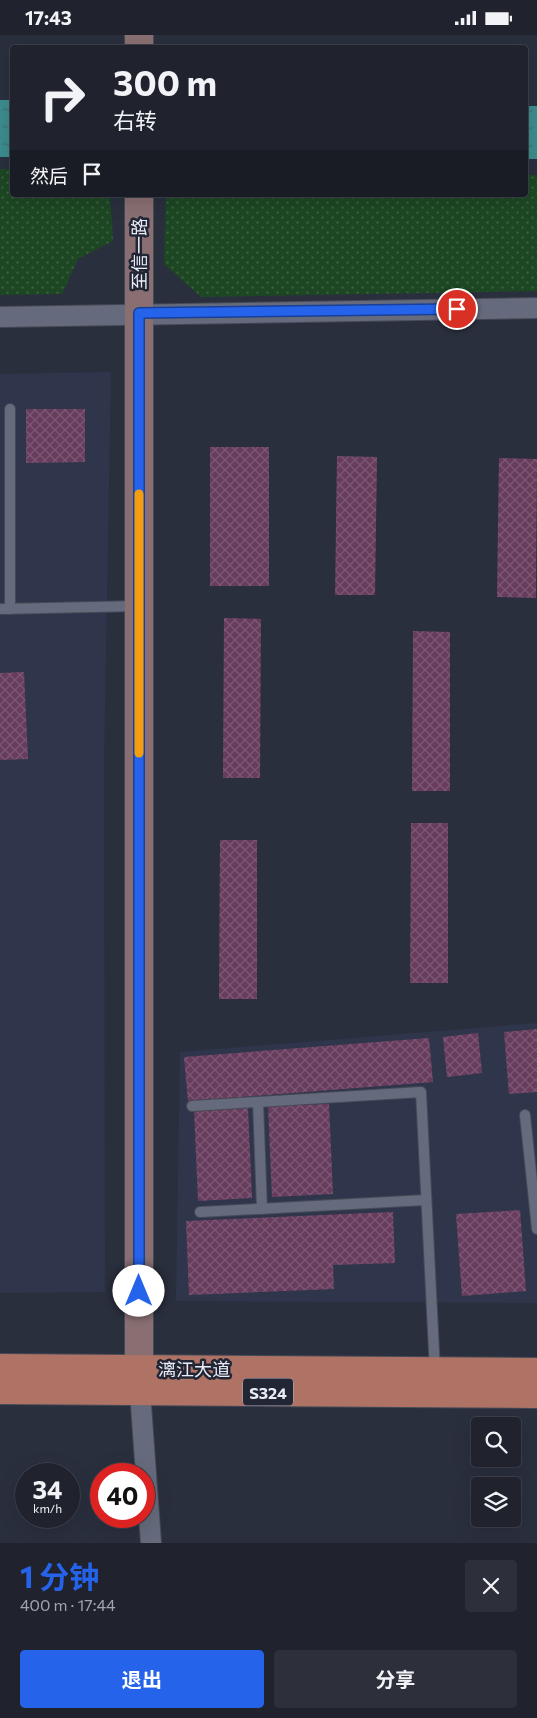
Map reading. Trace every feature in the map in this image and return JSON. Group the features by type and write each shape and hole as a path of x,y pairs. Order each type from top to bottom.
{"main road":[{"name":"漓江大道","path":"0,1368 139,1380 435,1371 537,1371"},
{"name":"S324","path":"0,1390 139,1380 537,1394"}],"street":[{"name":"至信一路","path":"139,197 139,1380 151,1543"},
{"path":"0,317 139,313 537,308"}],"lane":[{"path":"10,409 5,609 139,606"},
{"path":"192,1106 420,1092 435,1371"},
{"path":"258,1102 262,1209"},
{"path":"526,1115 537,1229"},
{"path":"200,1212 426,1200"}],"shaded area":[{"path":"0,169 10,169 10,197 110,197 113,241 78,259 62,294 0,295"},
{"path":"528,175 537,175 537,291 201,297 164,264 166,197 528,197"},
{"path":"111,372 104,763 105,1292 0,1293 0,374"},
{"path":"537,1023 537,1303 176,1301 180,1052"}],"water":[{"path":"0,100 10,100 10,157 0,157"},
{"path":"528,106 537,106 537,159 528,159"}],"building":[{"path":"26,409 85,409 85,462 26,463"},
{"path":"210,447 269,447 269,586 210,586"},
{"path":"337,456 377,457 375,595 335,595"},
{"path":"499,458 537,459 536,598 497,597"},
{"path":"224,618 261,619 260,778 223,778"},
{"path":"413,631 450,632 450,791 412,791"},
{"path":"24,672 28,759 0,760 0,673"},
{"path":"411,823 448,823 448,983 410,983"},
{"path":"220,840 257,840 257,999 219,999"},
{"path":"537,1029 537,1092 509,1094 504,1032"},
{"path":"478,1033 482,1073 447,1077 443,1037"},
{"path":"429,1038 433,1082 188,1101 184,1057"},
{"path":"329,1104 333,1194 272,1197 268,1106"},
{"path":"248,1108 252,1198 198,1201 194,1110"},
{"path":"520,1210 526,1291 462,1296 456,1214"},
{"path":"393,1212 395,1263 333,1265 334,1289 189,1295 186,1221"}],"slow traffic":[{"path":"139,494 139,753"}],"route":[{"path":"139,1291 139,313 457,309"}]}
